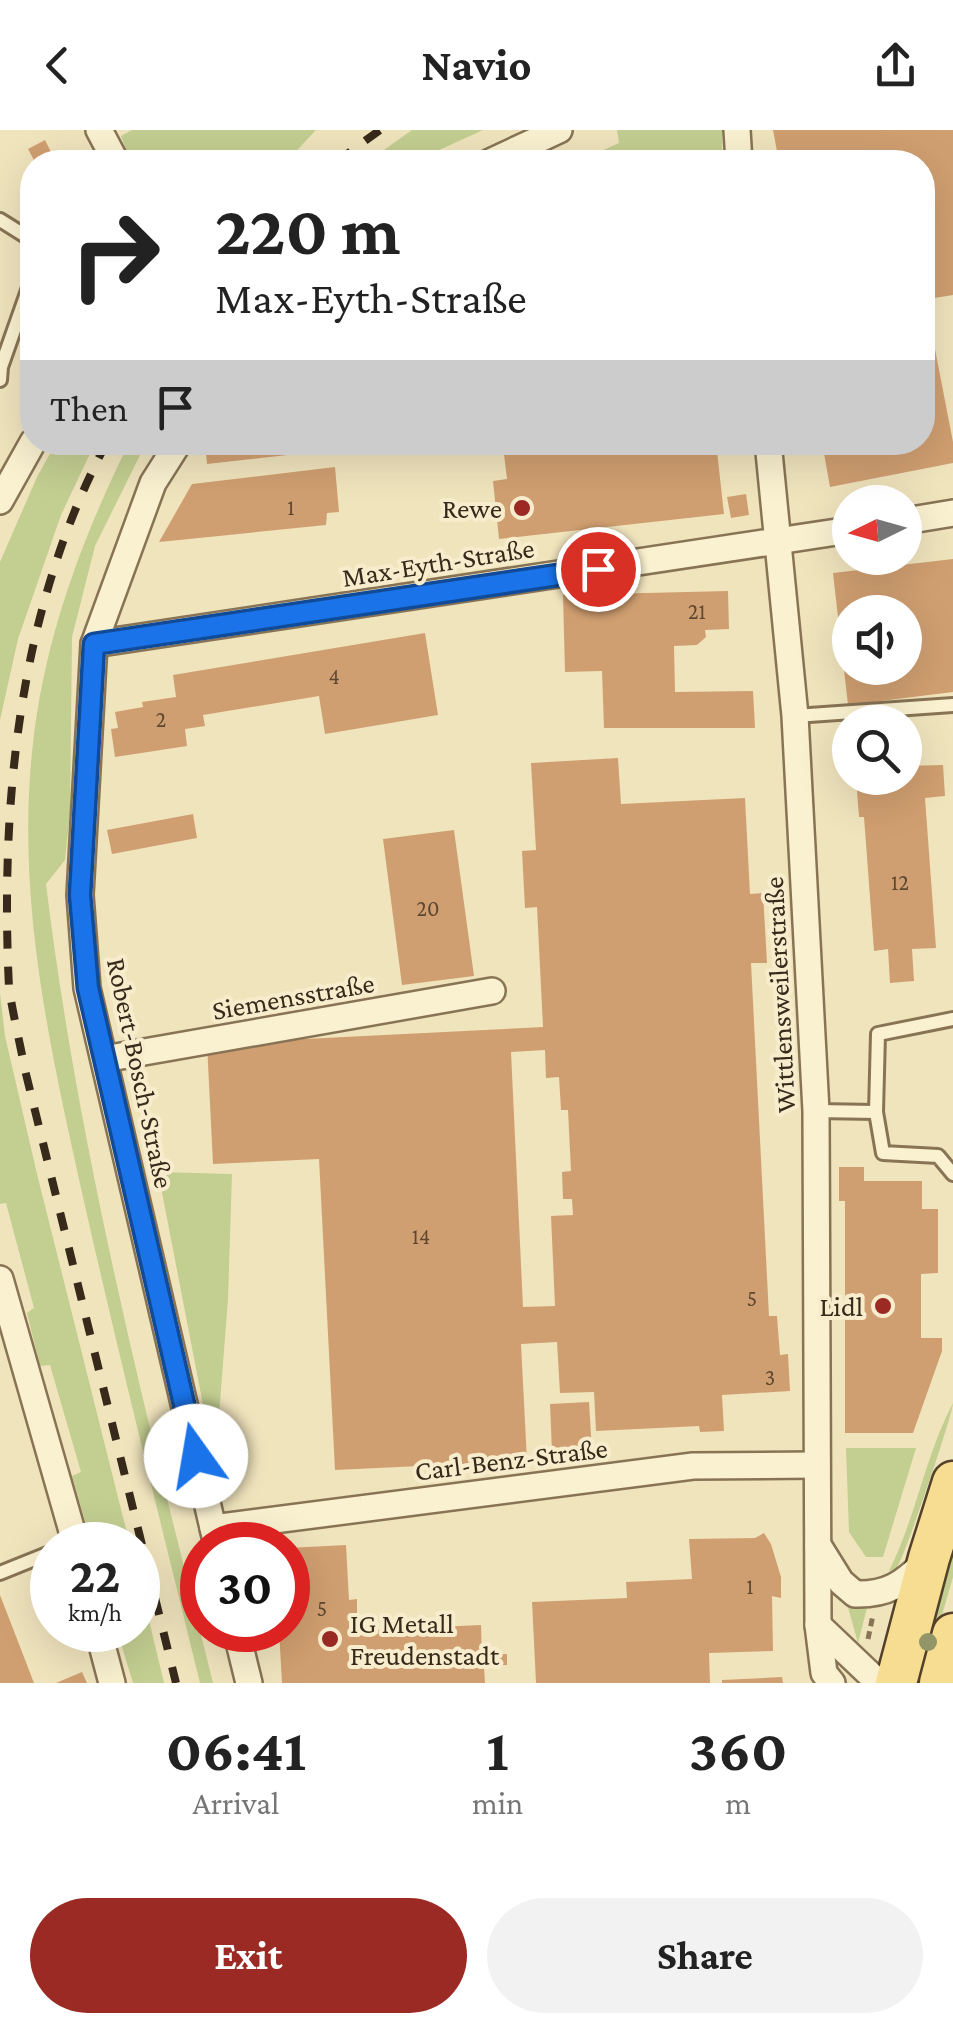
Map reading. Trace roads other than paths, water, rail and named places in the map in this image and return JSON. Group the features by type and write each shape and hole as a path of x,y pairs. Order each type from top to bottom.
{"main road":[{"path":"879,1678 928,1558 953,1482"},
{"path":"940,1683 953,1634"}],"street":[{"path":"516,150 558,130"},
{"path":"0,500 26,455"},
{"name":"Robert-Bosch-Straße","path":"171,455 153,483 94,644 80,895 88,988 212,1522"},
{"name":"Wittlensweilerstraße","path":"769,455 795,716 816,1111 818,1625 824,1673 832,1683"},
{"path":"922,518 953,513"},
{"name":"Max-Eyth-Straße","path":"94,644 416,587 832,533"},
{"name":"Siemensstraße","path":"104,1059 492,991"},
{"path":"0,1279 62,1522"},
{"name":"Carl-Benz-Straße","path":"310,1522 694,1466 817,1464"},
{"path":"818,1545 842,1582 855,1594 878,1594 903,1584 928,1558"},
{"path":"818,1625 879,1678"},
{"path":"104,1652 112,1683"},
{"path":"241,1652 248,1683"}],"lane":[{"path":"0,380 20,314"},
{"path":"795,716 953,705"},
{"path":"953,1019 878,1034 876,1112 883,1154 938,1156 953,1174"},
{"path":"816,1111 876,1112"},
{"path":"0,1574 30,1562"}],"railway":[{"path":"352,150 380,130"},
{"path":"101,455 53,571 22,707 8,847 9,988 25,1070 176,1683"}],"place":[{"name":"Rewe","path":"522,508"},
{"name":"Lidl","path":"883,1306"},
{"name":"IG Metall Freudenstadt","path":"330,1639"}]}
